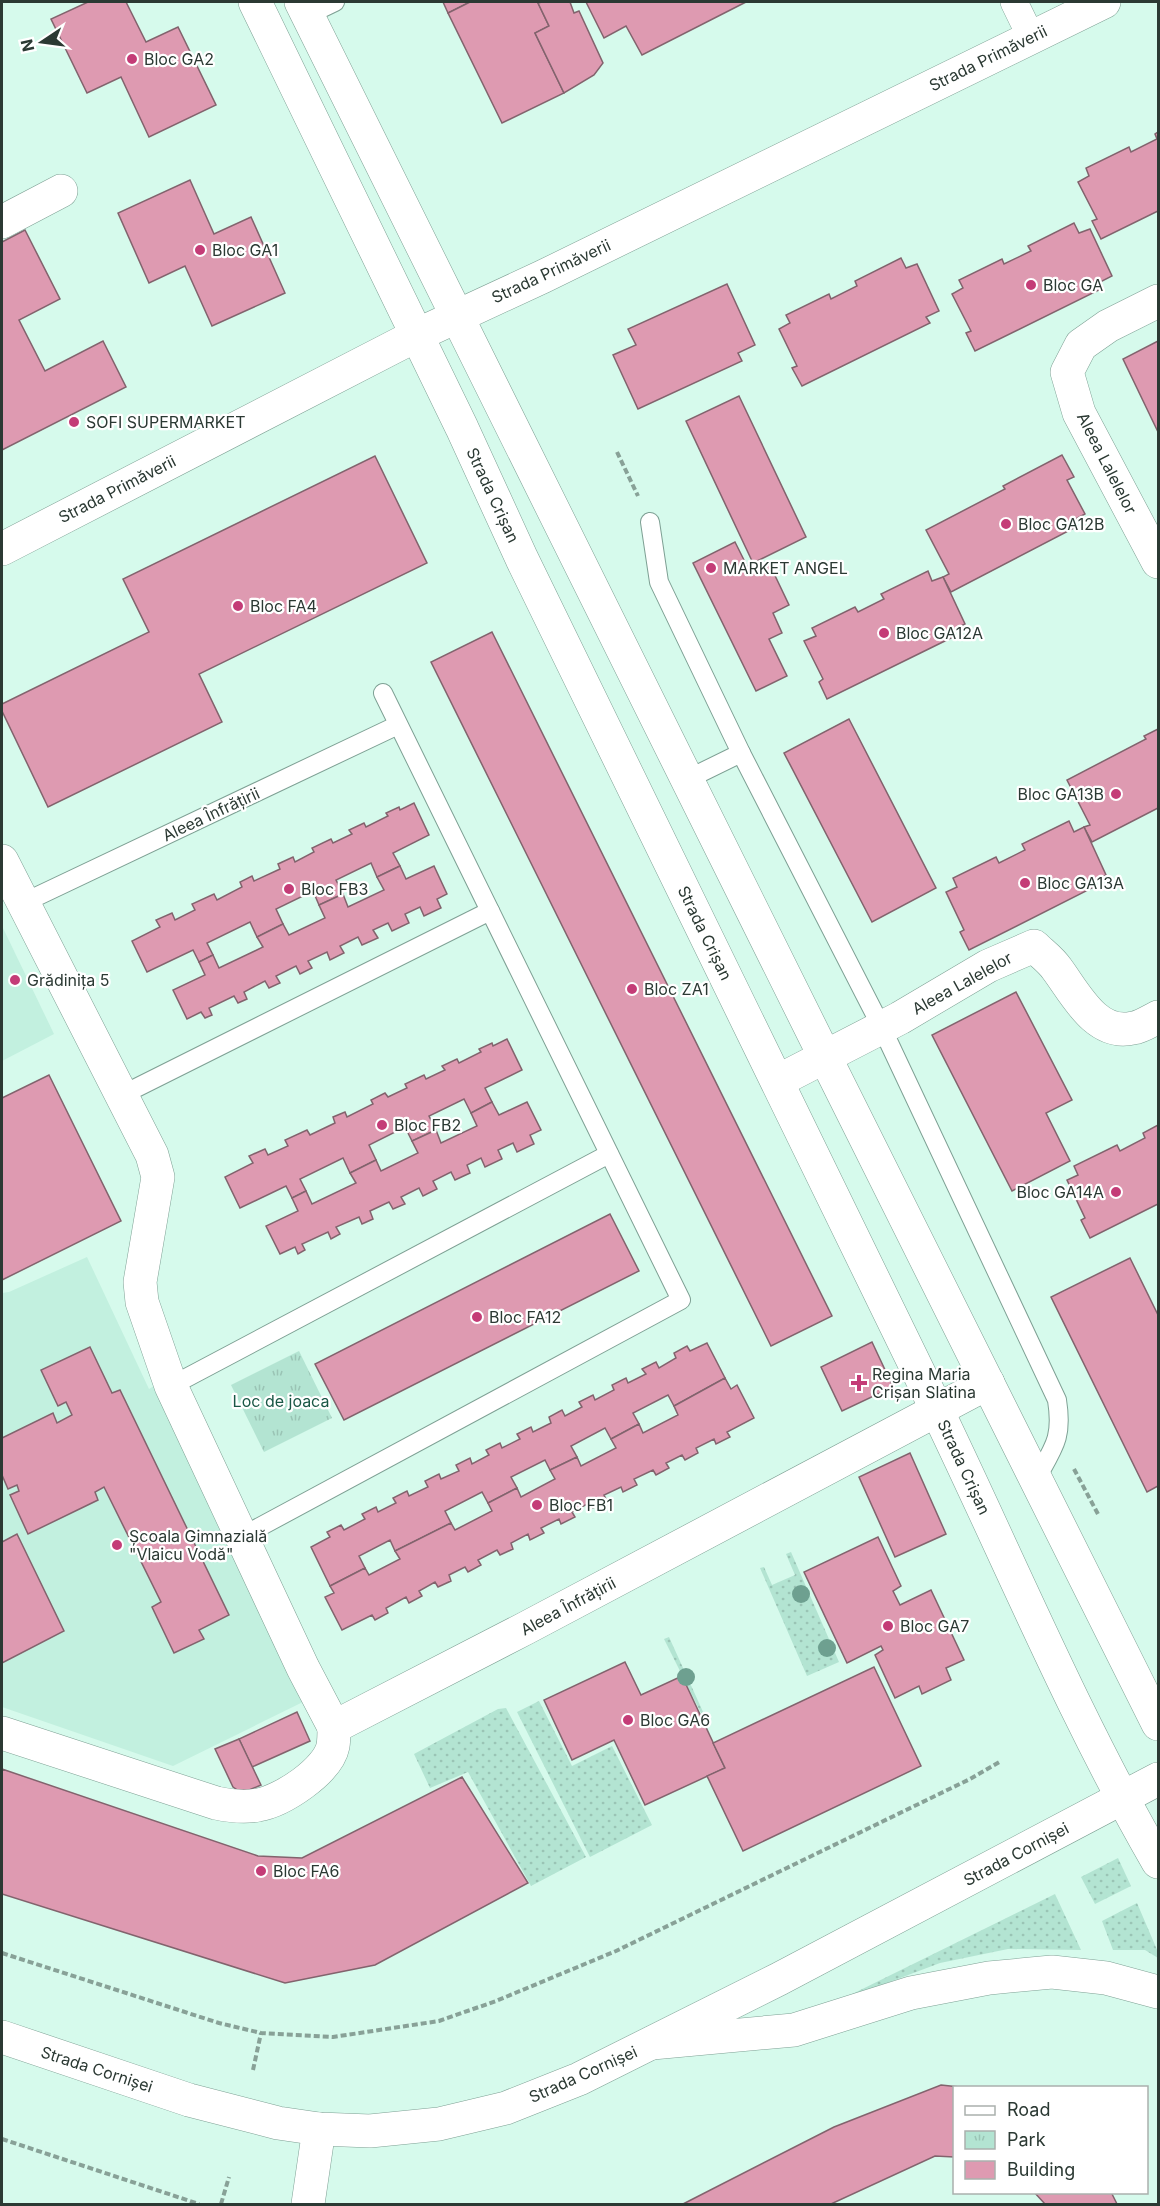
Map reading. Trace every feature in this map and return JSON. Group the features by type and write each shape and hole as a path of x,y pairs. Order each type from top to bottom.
{"street":[{"name":"Strada Crișan","path":"255,2 417,335 522,559 937,1410 1121,1798 1158,1862"},
{"path":"1014,2 1031,37"},
{"name":"Strada Primăverii","path":"2,549 417,335 1104,2"},
{"path":"314,6 457,316 1158,1724"},
{"path":"2,222 61,191"},
{"name":"Aleea Lalelelor","path":"1158,301 1108,326 1081,345 1067,372 1079,413 1158,562"},
{"path":"2,861 152,1155 158,1177 140,1282 142,1302 171,1386 303,1668 334,1727 333,1748 316,1773 290,1793 260,1805 233,1806 216,1803 2,1733"},
{"name":"Aleea Lalelelor","path":"778,1081 882,1028 988,966 1034,946 1055,966 1077,998 1094,1017 1112,1029 1132,1029 1158,1017"},
{"name":"Aleea Înfrățirii","path":"334,1727 988,1383"},
{"name":"Strada Cornișei","path":"2,2037 189,2100 278,2123 319,2129 370,2132 439,2124 506,2108 579,2079 779,1979 1158,1779"},
{"path":"652,2043 794,2030 911,1993 989,1978 1052,1972 1106,1978 1158,1992"},
{"path":"308,2205 319,2129"}],"lane":[{"path":"650,522 660,582 741,753 882,1028 1057,1400 1060,1419 1058,1438 1036,1479"},
{"path":"242,1537 681,1300 383,693"},
{"name":"Aleea Înfrățirii","path":"23,903 398,725"},
{"path":"688,780 741,753"},
{"path":"122,1095 490,911"},
{"path":"171,1386 609,1154"}],"path":[{"path":"617,452 650,522"},
{"path":"1058,1438 1099,1516"},
{"path":"2,1953 219,2023 261,2033 333,2037 439,2021 496,2001 616,1951 970,1779 1001,1761"},
{"path":"253,2070 261,2033"},
{"path":"2,2139 199,2205"},
{"path":"221,2205 229,2177"}],"shaded area":[{"name":"Grădinița 5","path":"2,926 54,1034 2,1061"},
{"name":"Școala Gimnazială \"Vlaicu Vodă\"","path":"87,1257 149,1389 159,1383 305,1701 173,1766 2,1707 2,1293 9,1292"}],"green space":[{"name":"Loc de joaca","path":"299,1351 332,1418 264,1452 231,1385"},
{"path":"791,1552 839,1662 807,1676 760,1568 764,1567 772,1585 795,1575 786,1554"},
{"path":"669,1637 704,1714 702,1715 664,1639"},
{"path":"539,1701 572,1766 612,1746 652,1825 590,1857 517,1712"},
{"path":"506,1708 586,1857 531,1886 468,1772 430,1788 414,1754 498,1709"},
{"path":"1118,1858 1131,1886 1095,1904 1081,1877"},
{"path":"1055,1894 1081,1950 1008,1949 940,1963 834,2003"},
{"path":"1137,1903 1158,1952 1158,1958 1145,1950 1113,1950 1102,1921"}],"building":[{"name":"Bloc GA2","path":"88,2 126,2 146,42 178,27 216,105 149,137 121,77 87,93 51,19"},
{"path":"443,2 470,2 448,13"},
{"path":"470,2 542,2 538,3 549,26 535,33 564,93 502,123 448,13"},
{"path":"570,2 574,13 579,11 603,63 594,75 564,93 535,33 549,26 538,3"},
{"path":"586,2 746,2 642,55 626,26 604,38"},
{"name":"Bloc GA","path":"1158,132 1158,211 1101,239 1092,221 1097,219 1078,182 1089,176 1086,168 1129,147 1131,152 1157,139 1155,134"},
{"name":"Bloc GA1","path":"190,180 214,234 251,217 285,293 212,326 185,266 149,283 118,213"},
{"name":"Bloc GA","path":"1074,223 1079,233 1090,229 1112,276 1100,282 1103,288 975,351 966,333 971,331 952,294 963,288 959,280 1002,259 1004,264 1031,251 1028,246"},
{"path":"25,230 60,299 19,320 45,371 103,341 126,387 2,450 2,242"},
{"path":"901,258 906,268 917,264 939,311 926,317 930,323 802,386 792,368 797,366 779,329 790,323 786,315 829,294 831,299 857,286 855,281"},
{"path":"727,284 755,345 738,353 742,361 638,409 613,355 636,345 628,329"},
{"path":"1158,341 1158,432 1123,359"},
{"path":"739,396 806,537 753,563 686,421"},
{"name":"Bloc GA12B","path":"1062,455 1074,477 1067,480 1085,514 1072,521 1076,527 951,592 943,577 949,574 926,530 1005,489 1003,486"},
{"name":"Bloc FA4","path":"375,456 427,563 199,674 222,722 48,807 2,711 2,704 149,632 123,579"},
{"path":"735,542 749,570 768,561 789,605 773,613 782,633 769,639 787,676 756,691 693,563"},
{"name":"Bloc GA12A","path":"928,571 932,581 943,577 965,624 953,630 955,636 827,699 819,682 823,679 804,641 816,636 812,628 855,607 858,612 884,599 881,594"},
{"name":"Bloc ZA1","path":"492,632 832,1316 771,1346 431,662"},
{"path":"849,719 936,888 872,922 784,753"},
{"name":"Bloc GA13B","path":"1158,729 1158,808 1092,842 1084,827 1090,825 1067,780 1146,739 1144,736"},
{"name":"Bloc FB3","path":"414,803 429,835 393,853 400,866 377,877 371,863 336,880 343,894 319,905 313,891 276,909 283,924 257,937 250,922 207,943 213,955 199,962 193,950 147,972 132,941 160,927 156,920 172,913 175,920 195,910 192,904 214,894 217,900 242,887 240,882 252,876 254,881 280,869 278,864 293,857 295,862 314,852 312,848 331,839 333,843 352,834 349,830 364,823 366,827 388,816 386,813 399,807 400,810"},
{"name":"Bloc GA13A","path":"1069,821 1074,832 1084,827 1106,875 1094,881 1096,886 969,950 960,932 964,930 946,892 957,887 953,878 996,857 999,863 1025,850 1022,844"},
{"name":"Bloc FB3","path":"400,866 406,879 434,866 447,894 437,899 441,908 424,916 420,907 405,914 409,923 392,931 388,923 373,930 378,938 362,945 358,937 340,946 344,953 330,960 327,952 308,961 312,968 300,974 296,966 276,976 280,983 269,988 265,981 244,992 247,999 238,1003 234,996 209,1008 212,1015 205,1018 201,1012 187,1019 173,990 205,975 199,962 213,955 219,968 263,947 257,937 283,924 289,935 325,918 319,905 343,894 348,907 384,890 377,877"},
{"path":"1016,992 1072,1100 1046,1113 1070,1161 1012,1191 932,1035"},
{"name":"Bloc FB2","path":"507,1039 522,1070 485,1088 492,1102 471,1113 464,1099 429,1116 436,1130 412,1141 405,1127 369,1145 376,1160 350,1173 343,1158 300,1179 306,1191 292,1198 286,1186 240,1208 225,1177 253,1163 249,1156 265,1149 268,1155 288,1146 285,1140 307,1130 310,1135 335,1123 333,1117 345,1112 347,1117 373,1104 371,1100 385,1093 388,1097 407,1088 405,1084 424,1075 426,1079 445,1070 442,1066 457,1059 459,1063 481,1052 479,1049 492,1043 493,1046"},
{"path":"49,1075 121,1221 2,1280 2,1098"},
{"name":"Bloc FB2","path":"492,1102 499,1115 527,1102 541,1130 530,1135 534,1144 517,1152 513,1143 498,1150 502,1159 485,1167 481,1158 467,1165 470,1173 455,1180 451,1172 433,1181 437,1189 423,1196 419,1188 401,1197 405,1204 393,1209 389,1202 370,1211 373,1219 362,1224 359,1217 336,1227 340,1234 331,1239 328,1232 302,1244 305,1250 298,1254 295,1247 280,1254 266,1226 298,1211 292,1198 306,1191 312,1204 356,1183 350,1173 376,1160 381,1171 418,1153 412,1141 436,1130 441,1143 477,1126 471,1113"},
{"name":"Bloc GA14A","path":"1158,1125 1158,1204 1090,1238 1081,1220 1085,1218 1067,1180 1078,1175 1074,1166 1117,1145 1120,1151 1145,1138 1143,1133"},
{"name":"Bloc FA12","path":"610,1214 639,1271 344,1420 315,1364"},
{"path":"1130,1258 1158,1315 1158,1486 1147,1492 1051,1297"},
{"path":"872,1342 893,1387 842,1411 821,1367"},
{"name":"Bloc FB1","path":"707,1343 725,1378 674,1406 668,1395 633,1413 639,1424 611,1439 605,1428 571,1446 577,1457 550,1470 545,1460 511,1477 517,1488 488,1503 482,1492 445,1511 451,1523 395,1551 390,1540 359,1556 365,1568 330,1586 311,1547 330,1537 327,1532 341,1525 344,1530 365,1519 362,1514 376,1507 378,1512 396,1503 393,1498 407,1491 409,1496 428,1487 425,1481 439,1474 441,1479 459,1471 456,1465 470,1458 472,1464 489,1455 486,1450 500,1443 502,1448 520,1439 517,1434 531,1427 533,1432 551,1423 549,1417 562,1410 565,1416 582,1407 579,1402 593,1395 595,1400 614,1390 612,1385 626,1378 628,1383 646,1374 642,1369 656,1362 659,1368 676,1358 674,1353 687,1346 690,1351"},
{"name":"Școala Gimnazială \"Vlaicu Vodă\"","path":"90,1347 112,1393 120,1390 229,1615 199,1630 204,1639 174,1653 152,1607 161,1602 104,1487 95,1492 98,1500 28,1534 10,1495 19,1491 17,1485 8,1489 2,1475 2,1438 53,1413 57,1423 72,1415 66,1402 58,1406 41,1370"},
{"name":"Bloc FB1","path":"725,1378 731,1389 737,1385 754,1418 727,1432 730,1437 716,1444 714,1439 696,1448 698,1453 685,1460 682,1455 666,1463 669,1468 656,1475 653,1470 634,1479 637,1485 623,1492 621,1487 604,1495 607,1501 593,1508 591,1502 572,1512 575,1517 561,1524 559,1519 541,1528 544,1533 530,1540 528,1534 511,1543 513,1549 500,1555 497,1550 478,1560 481,1565 468,1572 465,1567 449,1575 451,1581 438,1587 435,1582 419,1591 422,1596 409,1603 406,1597 386,1608 388,1613 375,1620 372,1615 342,1630 325,1597 334,1593 330,1586 365,1568 369,1575 400,1559 395,1551 451,1523 455,1530 492,1511 488,1503 517,1488 521,1497 555,1479 550,1470 577,1457 581,1466 616,1448 611,1439 639,1424 643,1433 678,1415 674,1406"},
{"path":"910,1453 946,1534 895,1557 859,1477"},
{"path":"17,1534 64,1631 2,1663 2,1542"},
{"name":"Bloc GA7","path":"878,1537 901,1586 893,1591 900,1605 931,1590 964,1660 946,1668 951,1680 922,1694 919,1686 895,1698 875,1655 883,1650 881,1646 847,1663 804,1572"},
{"name":"Bloc GA6","path":"625,1662 641,1695 682,1676 725,1768 645,1805 614,1740 572,1760 544,1700"},
{"path":"874,1667 921,1766 743,1851 707,1776 725,1768 713,1743"},
{"path":"297,1712 310,1741 252,1767 239,1739"},
{"path":"239,1739 261,1785 242,1793 233,1787 215,1749"},
{"name":"Bloc FA6","path":"2,1769 258,1856 302,1858 462,1777 528,1883 375,1965 285,1983 2,1894"},
{"path":"941,2085 953,2086 953,2157 935,2156 831,2204 683,2204 834,2127"},
{"path":"1036,2194 1112,2194 1117,2204 1045,2204"}],"place":[{"name":"Bloc GA2","path":"132,59"},
{"name":"Bloc GA1","path":"200,250"},
{"name":"Bloc GA","path":"1031,285"},
{"name":"SOFI SUPERMARKET","path":"74,422"},
{"name":"Bloc GA12B","path":"1006,524"},
{"name":"MARKET ANGEL","path":"711,568"},
{"name":"Bloc FA4","path":"238,606"},
{"name":"Bloc GA12A","path":"884,633"},
{"name":"Bloc GA13B","path":"1116,794"},
{"name":"Bloc GA13A","path":"1025,883"},
{"name":"Bloc FB3","path":"289,889"},
{"name":"Grădinița 5","path":"15,980"},
{"name":"Bloc ZA1","path":"632,989"},
{"name":"Bloc FB2","path":"382,1125"},
{"name":"Bloc GA14A","path":"1116,1192"},
{"name":"Bloc FA12","path":"477,1317"},
{"name":"Regina Maria Crișan Slatina","path":"859,1383"},
{"name":"Bloc FB1","path":"537,1505"},
{"name":"Școala Gimnazială \"Vlaicu Vodă\"","path":"117,1545"},
{"name":"Bloc GA7","path":"888,1626"},
{"name":"Bloc GA6","path":"628,1720"},
{"name":"Bloc FA6","path":"261,1871"}]}
